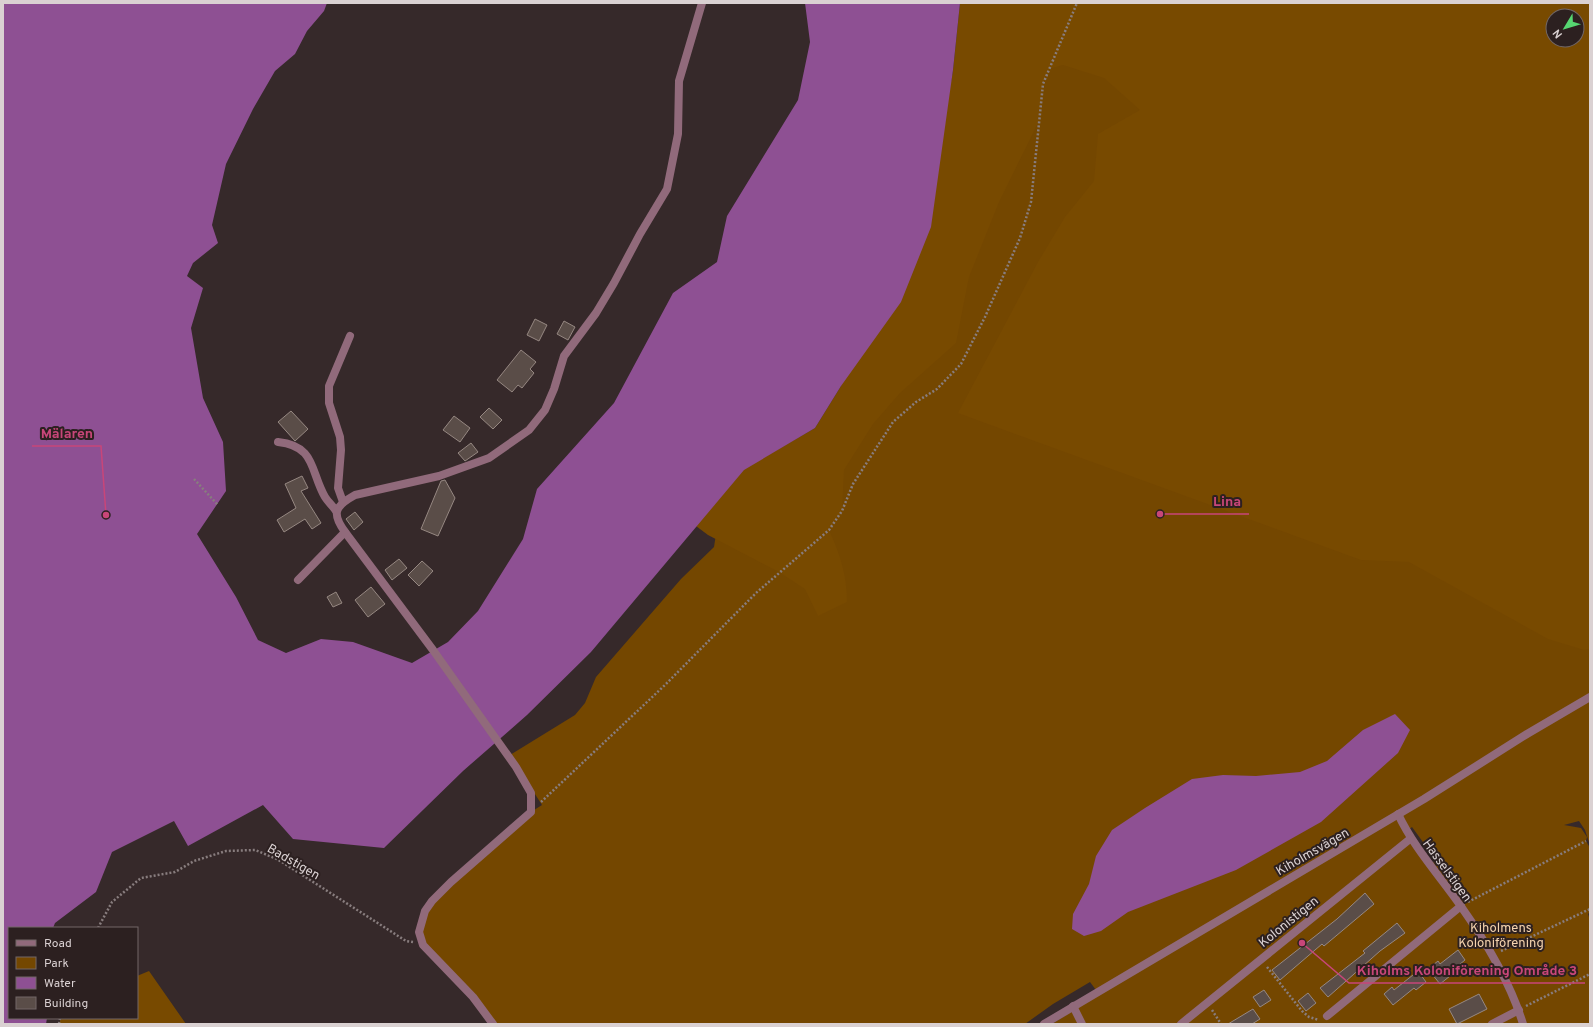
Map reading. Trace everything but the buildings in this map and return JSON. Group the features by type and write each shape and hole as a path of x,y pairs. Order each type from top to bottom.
{"street":[{"path":"336,511 343,502 355,495 438,476 489,458 529,430 545,410 554,389 564,356 596,313 666,189 678,134 679,81 702,3"},
{"path":"343,502 338,488 341,450 340,437 329,403 329,386 350,336"},
{"path":"278,442 292,444 305,454 312,463 325,496 336,511 336,521 433,650 498,741 531,793 531,812 451,882 432,901 425,911 420,932 423,945 473,997 493,1024"},
{"path":"298,580 344,532"},
{"name":"Kiholmsvägen","path":"1044,1024 1398,814 1590,697"},
{"name":"Hasselstigen","path":"1398,814 1410,839 1461,906 1492,955 1519,1010 1523,1024"},
{"name":"Kolonistigen","path":"1182,1024 1260,959 1410,839"},
{"path":"1327,1016 1461,906"},
{"path":"1073,1006 1082,1024"},
{"path":"1492,1024 1519,1010"}],"path":[{"path":"531,812 551,791 665,685 756,593 829,530 842,511 853,484 893,422 916,402 937,389 961,364 985,317 1020,238 1031,202 1043,84 1077,3"},
{"path":"194,479 217,504"},
{"path":"1461,906 1586,841"},
{"name":"Badstigen","path":"99,927 112,902 141,878 175,872 194,861 226,851 255,850 277,859 406,941 423,945"},
{"path":"1492,955 1590,909"},
{"path":"1260,959 1302,1011 1309,1017 1319,1020 1327,1016"},
{"path":"1519,1010 1590,974"},
{"path":"1207,1003 1221,1024"}],"green space":[{"name":"Kiholmens Koloniförening","path":"1590,3 1590,845 1585,830 1579,821 1564,825 1581,828 1587,837 1586,841 1590,848 1590,912 1588,914 1590,920 1590,1024 1052,1024 1099,994 1090,982 1053,1004 1025,1024 493,1024 438,962 419,932 425,911 531,812 542,805 510,755 575,715 585,703 596,677 681,579 714,547 716,534 818,451 970,29","holes":["1412,827 1436,860 1431,865 1407,831"]}],"shaded area":[{"path":"960,3 1590,3 1590,649 1584,650 1548,639 1409,562 1361,560 958,413 1038,262 1065,217 1094,181 1098,134 1140,110 1104,78 1063,65 1049,69 1043,84 1038,123 999,202 969,277 956,343 900,393 873,424 844,470 842,511 829,530 842,565 846,583 847,602 818,616 805,589 779,572 708,535 696,526 744,469 815,428 841,386 942,141 953,70"},
{"path":"149,971 186,1024 59,1024 61,1019 138,1019 138,976"}],"water":[{"path":"3,3 327,3 324,11 307,31 295,54 275,71 253,109 226,164 212,225 218,243 193,263 187,276 203,288 191,328 203,398 223,442 226,491 197,534 236,597 258,640 286,653 321,639 353,642 412,663 448,642 478,611 523,539 537,489 614,403 673,293 717,262 727,216 798,100 810,42 805,3 960,3 953,70 931,227 901,302 841,386 815,428 744,470 591,652 527,715 463,771 384,848 293,839 263,805 188,846 174,821 112,852 96,892 55,923 53,927 8,927 8,1019 47,1019 46,1024 3,1024"},
{"path":"1395,714 1410,730 1398,753 1321,822 1236,870 1128,912 1101,931 1084,936 1072,929 1073,914 1089,884 1096,856 1112,830 1145,808 1192,779 1223,775 1256,776 1300,772 1327,761 1363,730"}],"place":[{"name":"Lina","path":"1160,514"},
{"name":"Mälaren","path":"106,515"},
{"name":"Kiholms Koloniförening Område 3","path":"1302,943"}]}
